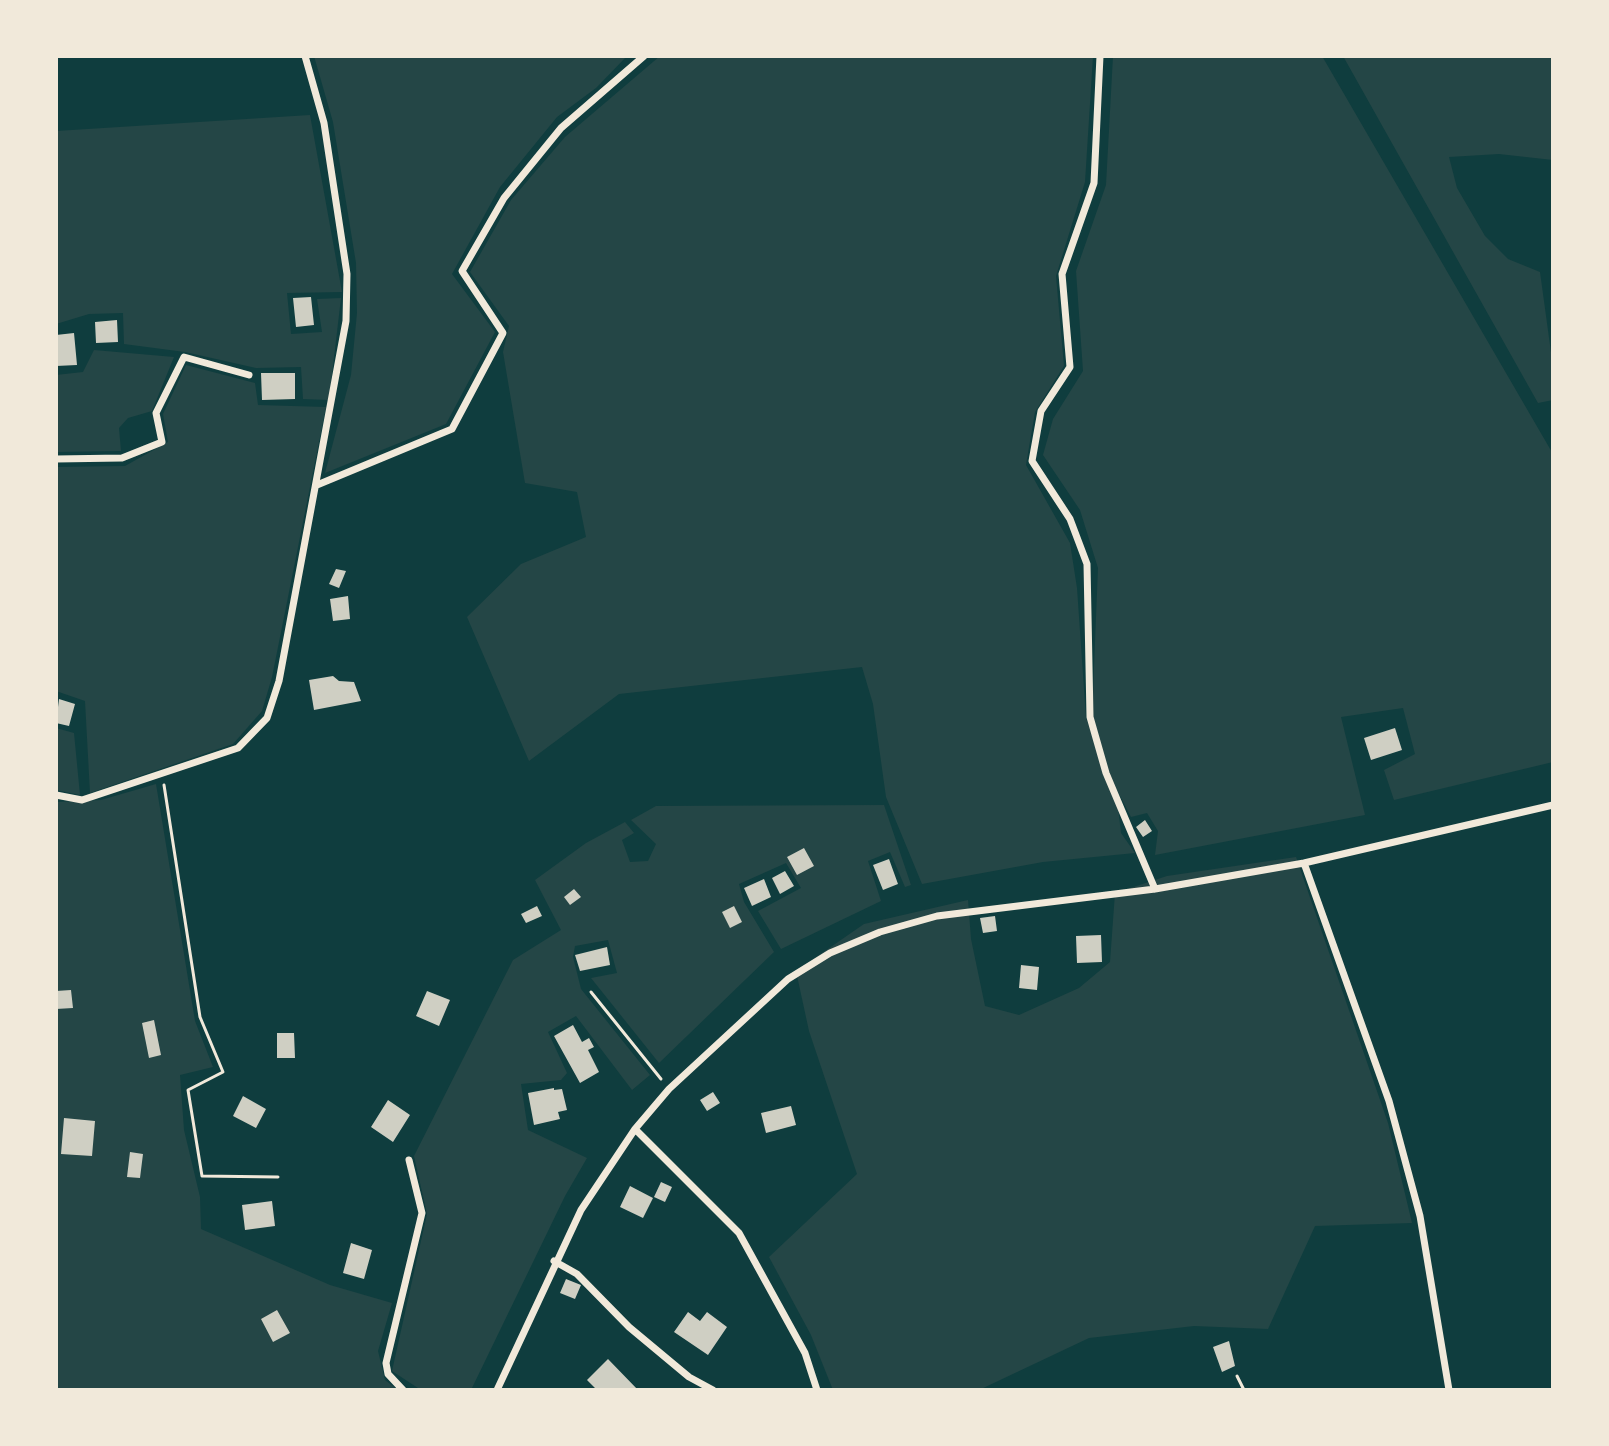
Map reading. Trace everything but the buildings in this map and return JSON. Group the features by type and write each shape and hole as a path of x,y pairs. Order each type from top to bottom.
{"street":[{"path":"56,795 82,800 238,748 267,718 279,681 346,321 347,274 324,123 305,56"},
{"path":"317,485 452,429 503,333 462,271 504,198 561,128 644,56"},
{"path":"1100,56 1094,183 1062,274 1070,367 1041,411 1032,461 1070,519 1087,564 1090,717 1106,773 1155,889"},
{"path":"56,459 122,458 162,442 156,413 184,357 249,375"},
{"path":"497,1390 554,1261 581,1210 635,1129 669,1089 788,979 830,953 880,932 937,916 1155,889 1304,863 1553,805"},
{"path":"1304,863 1389,1101 1420,1216 1449,1390"},
{"path":"635,1129 739,1233 805,1353 817,1390"},
{"path":"403,1390 388,1374 386,1363 422,1213 409,1160"},
{"path":"554,1261 577,1274 629,1327 689,1377 713,1390"}],"path":[{"path":"162,774 200,1017 223,1072 188,1090 202,1176 278,1177"},
{"path":"591,992 669,1089"},
{"path":"1237,1376 1244,1390"}],"shaded area":[{"path":"314,56 627,56 596,88 557,117 500,187 452,274 495,332 446,424 325,473 351,375 357,313 356,263 333,122"},
{"path":"660,56 1093,56 1085,182 1056,276 1064,366 1035,412 1026,465 1070,543 1077,588 1086,718 1118,807 1121,833 1135,853 1043,862 922,884 886,797 873,704 862,667 619,694 529,761 467,617 521,564 586,537 577,492 525,483 503,352 509,326 470,272 511,200 565,137"},
{"path":"1113,56 1322,56 1553,454 1553,762 1394,800 1384,770 1415,754 1403,708 1341,717 1365,815 1155,855 1158,831 1147,813 1131,817 1108,773 1092,717 1098,568 1080,510 1043,455 1053,419 1083,371 1076,271 1106,185"},
{"path":"1343,56 1553,56 1553,160 1499,154 1449,157 1457,188 1485,236 1508,259 1540,272 1553,367 1553,400 1538,403"},
{"path":"310,115 342,292 287,293 291,334 322,332 317,299 341,298 329,400 303,399 301,367 256,368 185,352 124,344 123,313 89,314 56,324 56,131"},
{"path":"94,350 174,357 152,411 128,418 119,428 121,451 56,452 56,375 83,372"},
{"path":"186,365 255,383 258,405 326,407 272,677 262,711 233,744 90,793 85,701 56,691 56,467 125,466 168,442 163,414"},
{"path":"56,728 74,733 80,795 56,790"},
{"path":"156,784 195,1021 213,1067 180,1075 184,1130 200,1197 201,1229 330,1285 392,1303 378,1351 385,1380 398,1390 56,1390 56,802 101,800"},
{"path":"884,805 911,885 905,887 890,852 868,861 881,901 781,949 758,911 801,888 786,863 739,884 744,902 774,952 659,1063 591,978 617,973 608,940 575,946 573,957 581,989 650,1075 632,1090 576,1016 548,1032 567,1073 561,1080 521,1084 528,1130 587,1158 565,1196 471,1390 421,1390 392,1371 427,1214 414,1156 513,960 561,930 535,880 586,843 625,822 634,833 622,840 630,862 648,861 656,844 631,820 656,806"},
{"path":"1296,857 1388,1123 1412,1223 1315,1226 1268,1329 1194,1326 1089,1338 979,1390 833,1390 811,1335 769,1257 857,1174 809,1031 796,971 864,924 968,900 971,939 985,1006 1019,1015 1079,988 1110,962 1115,893 1167,876"}]}
